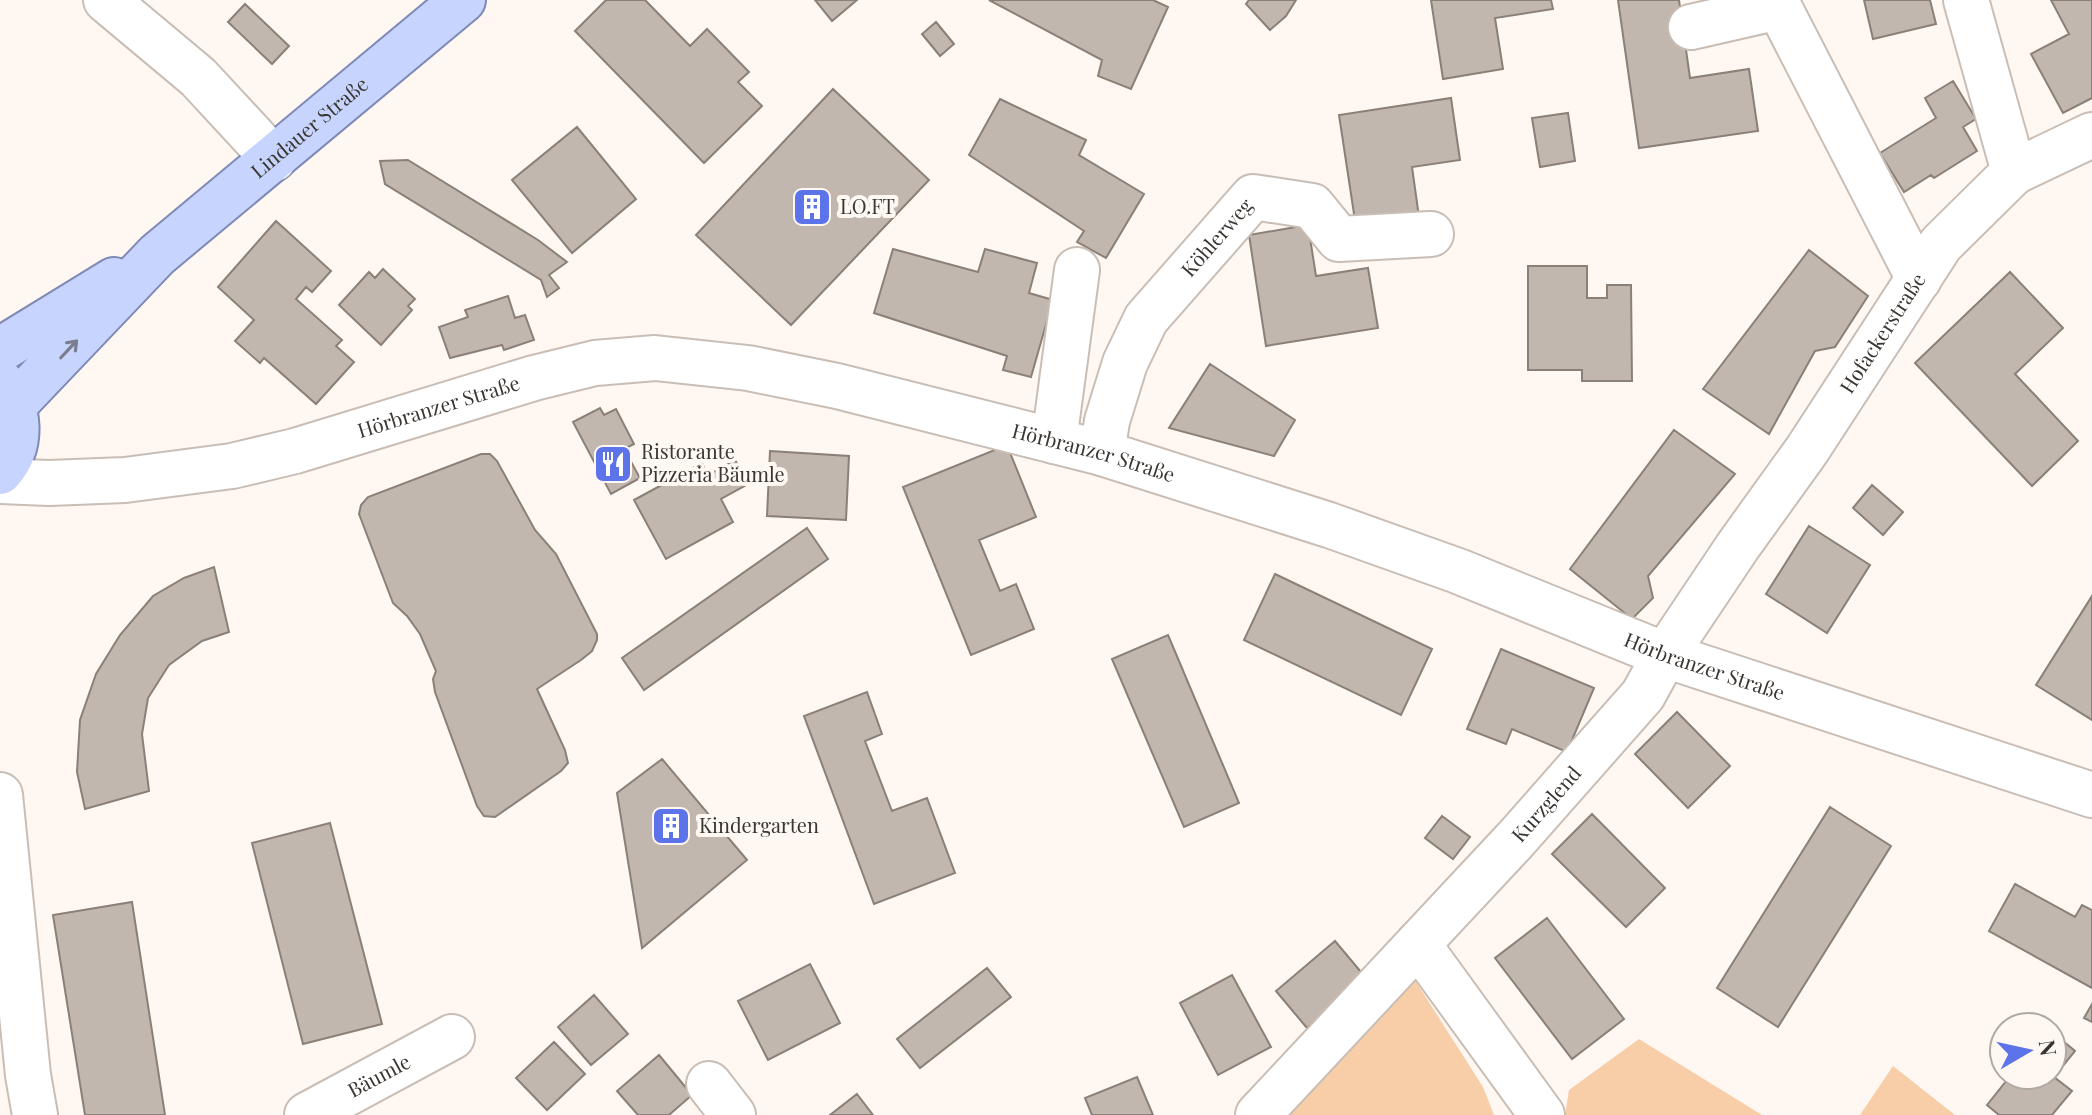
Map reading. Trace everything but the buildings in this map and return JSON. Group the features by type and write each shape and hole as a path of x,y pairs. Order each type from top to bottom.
{"main road":[{"name":"Lindauer Straße","path":"0,350 157,255 463,0"},
{"name":"Lindauer Straße","path":"8,423 157,255"}],"street":[{"path":"106,0 198,77 274,159"},
{"path":"1966,0 2014,172"},
{"path":"1691,27 1779,7 1919,279"},
{"name":"Hofackerstraße","path":"1665,655 1807,450 1941,244 2014,172 2092,135"},
{"name":"Köhlerweg","path":"1102,453 1107,421 1125,363 1146,319 1253,197 1312,206 1339,239 1431,234"},
{"path":"1054,441 1077,270"},
{"name":"Hörbranzer Straße","path":"0,481 125,480 232,466 295,451 534,378 595,363 655,358 748,368 837,386 1102,453 1329,525 1444,565 1665,655 2092,795"},
{"path":"8,423 64,481"},
{"name":"Kurzglend","path":"1258,1115 1516,839 1643,695 1665,655"},
{"path":"0,795 28,1075 35,1115"},
{"path":"1418,944 1542,1115"},
{"name":"Bäumle","path":"307,1115 452,1037"}],"shaded area":[{"path":"1411,974 1483,1087 1494,1115 1282,1115"},
{"path":"1639,1039 1762,1115 1565,1115 1569,1090"},
{"path":"1893,1066 1955,1115 1860,1115"}],"place":[{"name":"LO.FT","path":"812,207"},
{"name":"Ristorante Pizzeria Bäumle","path":"613,464"},
{"name":"Kindergarten","path":"671,826"}]}
